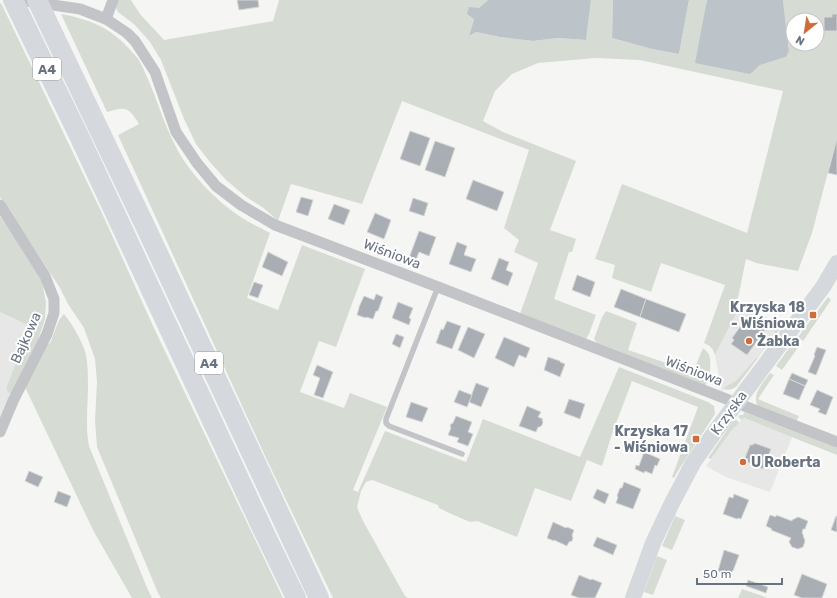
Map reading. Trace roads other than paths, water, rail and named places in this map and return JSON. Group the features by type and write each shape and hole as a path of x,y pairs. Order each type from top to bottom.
{"highway":[{"name":"A4","path":"13,0 80,138 296,598"},
{"name":"A4","path":"37,0 319,598"}],"street":[{"name":"Wiśniowa","path":"20,0 80,9 106,19 127,33 143,52 155,72 176,132 196,163 216,186 241,205 275,225 837,442"},
{"path":"106,19 113,0"},
{"name":"Bajkowa","path":"0,205 45,276 54,299 54,313 47,334 13,402 0,432"},
{"name":"Krzyska","path":"633,598 653,543 674,499 694,463 714,433 823,287 837,263"}],"lane":[{"path":"438,287 386,419 386,423 389,426 462,454"}],"place":[{"name":"Krzyska 18 - Wiśniowa","path":"813,315"},
{"name":"Żabka","path":"749,341"},
{"name":"Krzyska 17 - Wiśniowa","path":"696,439"},
{"name":"U Roberta","path":"743,462"}]}
